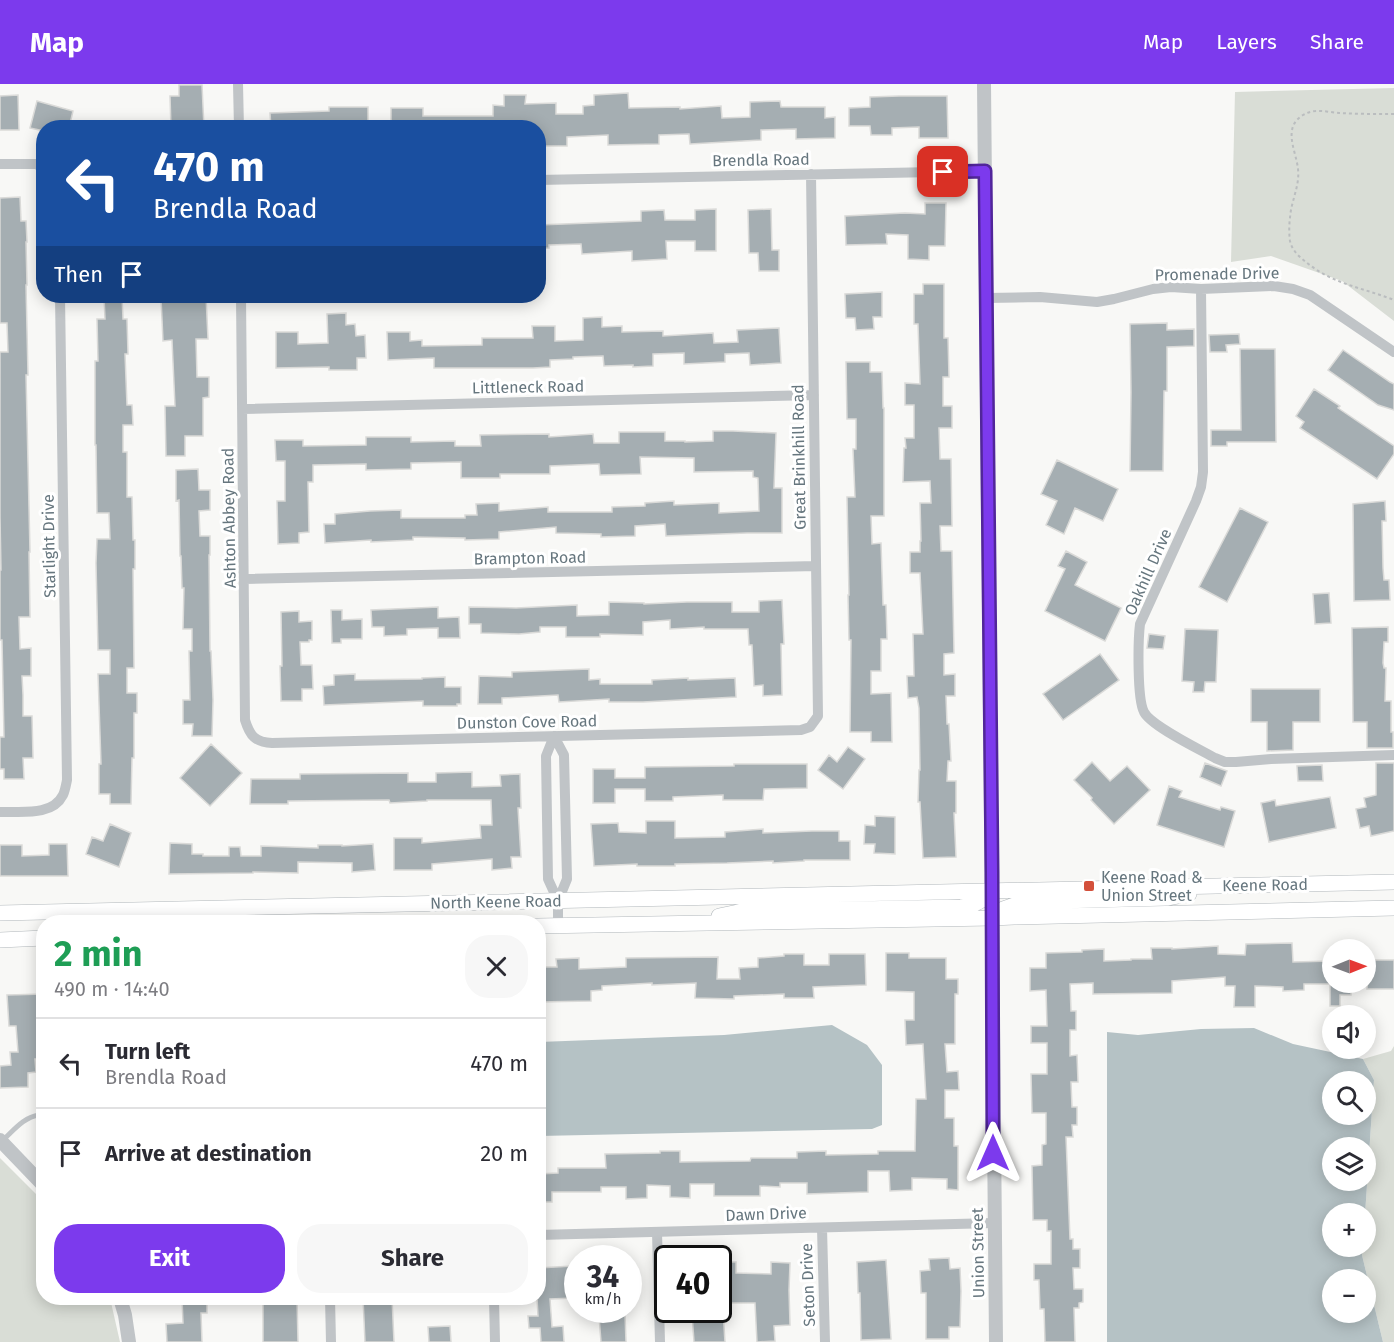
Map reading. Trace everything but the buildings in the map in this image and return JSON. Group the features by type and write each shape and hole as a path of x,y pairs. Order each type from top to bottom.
{"main road":[{"name":"Keene Road","path":"992,891 1394,882"},
{"path":"992,918 1003,909 1023,902 1168,898 1233,886"},
{"name":"North Keene Road","path":"0,913 992,891"},
{"path":"682,924 743,911 971,906 983,900 992,891"},
{"name":"Keene Road","path":"992,918 1394,908"},
{"name":"North Keene Road","path":"546,926 992,918"},
{"path":"0,940 36,938"}],"street":[{"path":"238,84 238,120"},
{"name":"Union Street","path":"984,84 996,1342"},
{"path":"0,165 36,164"},
{"name":"Brendla Road","path":"546,180 985,171"},
{"name":"Great Brinkhill Road","path":"801,730 810,727 818,716 811,174"},
{"name":"Promenade Drive","path":"986,298 1040,297 1097,302 1171,287 1202,289 1274,286 1310,295 1394,352"},
{"name":"Oakhill Drive","path":"1202,289 1203,472 1201,487 1140,624 1140,701 1145,714 1153,723 1225,762 1394,755"},
{"name":"Starlight Drive","path":"0,812 38,811 53,806 63,795 67,780 60,303"},
{"name":"Ashton Abbey Road","path":"241,303 245,720 248,730 254,737"},
{"name":"Littleneck Road","path":"242,409 814,395"},
{"name":"Brampton Road","path":"245,579 816,566"},
{"name":"Dunston Cove Road","path":"254,737 262,742 272,743 801,730"},
{"path":"554,736 546,756 548,879 558,901"},
{"path":"554,736 564,755 567,879 558,901 558,926"},
{"path":"1,1140 36,1177"},
{"name":"Dawn Drive","path":"546,1235 994,1223"},
{"name":"Seton Drive","path":"822,1228 825,1342"},
{"path":"657,1232 660,1342"},
{"path":"122,1305 129,1342"},
{"path":"330,1305 331,1342"},
{"path":"494,1305 495,1342"}],"lane":[{"path":"1,1140 23,1121 36,1115"}],"path":[{"path":"1394,114 1319,111 1309,112 1298,119 1293,125 1291,136 1299,171 1289,231 1292,248 1313,268 1335,280 1394,300"}],"shaded area":[{"path":"1394,88 1394,321 1342,281 1271,256 1231,262 1235,92"},
{"path":"832,1025 867,1045 882,1065 882,1125 872,1129 546,1136 546,1042 724,1035"},
{"path":"1254,1028 1293,1044 1322,1050 1322,1059 1363,1059 1369,1071 1322,1071 1322,1125 1371,1125 1370,1137 1322,1137 1322,1191 1367,1191 1366,1203 1322,1203 1322,1257 1362,1257 1365,1269 1322,1269 1322,1323 1376,1323 1376,1313 1383,1342 1107,1342 1107,1032 1138,1035 1201,1029"},
{"path":"1394,1046 1394,1342 1383,1342 1376,1313 1376,1269 1365,1269 1362,1257 1376,1257 1376,1203 1366,1203 1367,1191 1376,1191 1376,1137 1370,1137 1371,1125 1376,1125 1376,1071 1369,1071 1363,1059 1376,1059 1376,1055 1391,1051"},
{"path":"0,1158 36,1194 36,1305 112,1305 120,1342 0,1342"}],"place":[{"name":"Keene Road & Union Street","path":"1089,886"}],"route":[{"path":"943,172 985,171 993,1153"}]}
